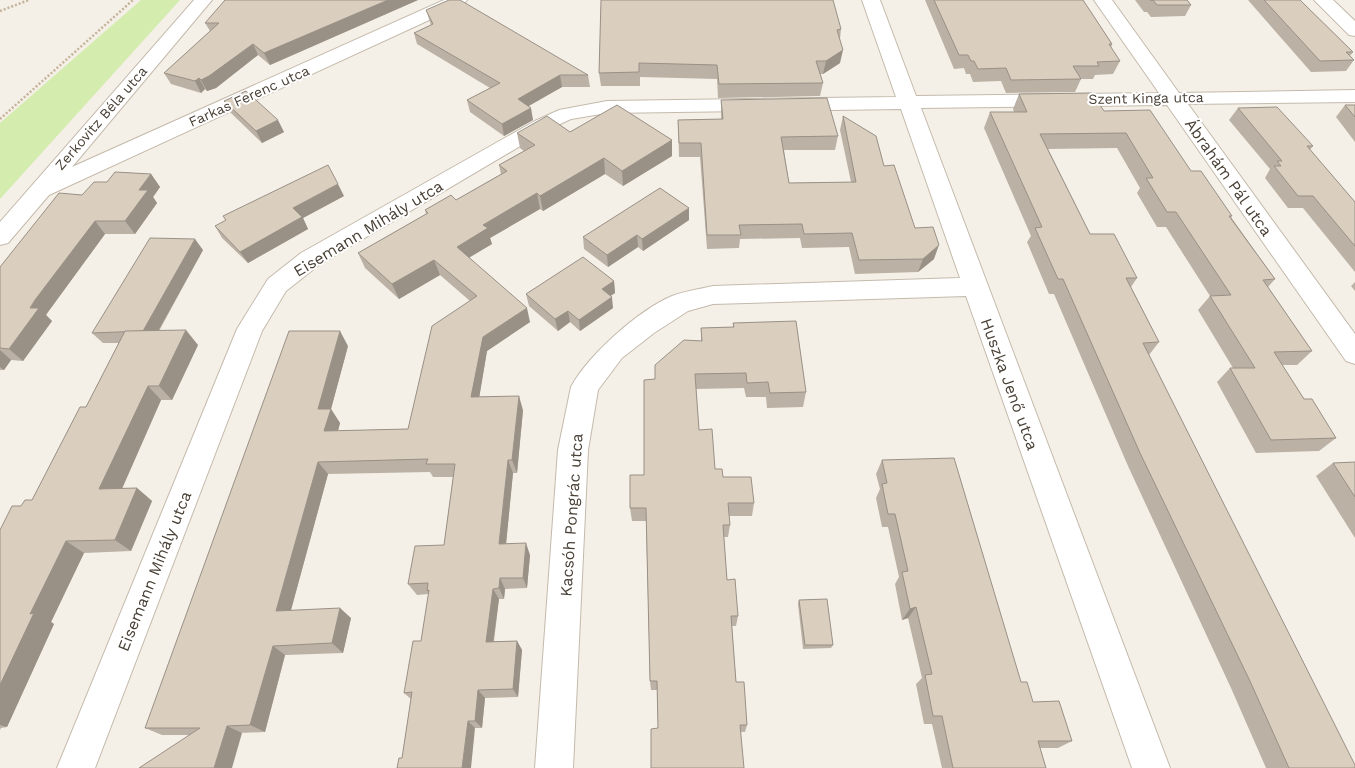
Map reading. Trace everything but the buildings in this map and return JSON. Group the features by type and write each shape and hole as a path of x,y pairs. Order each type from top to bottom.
{"street":[{"name":"Zerkovitz Béla utca","path":"0,237 203,0"},
{"name":"Farkas Ferenc utca","path":"40,190 458,0"},
{"name":"Huszka Jenő utca","path":"871,0 1151,768"},
{"name":"Ábrahám Pál utca","path":"1103,0 1355,354"},
{"path":"1323,0 1355,31"},
{"name":"Szent Kinga utca","path":"908,102 1355,96"},
{"name":"Eisemann Mihály utca","path":"76,768 250,330 262,306 277,285 310,259 566,114 607,106 908,102"},
{"name":"Kacsóh Pongrác utca","path":"554,768 574,450 585,387 613,351 680,302 713,296 975,287"}],"path":[{"path":"0,11 29,0"},
{"path":"0,119 134,0"}],"green space":[{"path":"141,0 180,0 0,199 0,123"}]}
